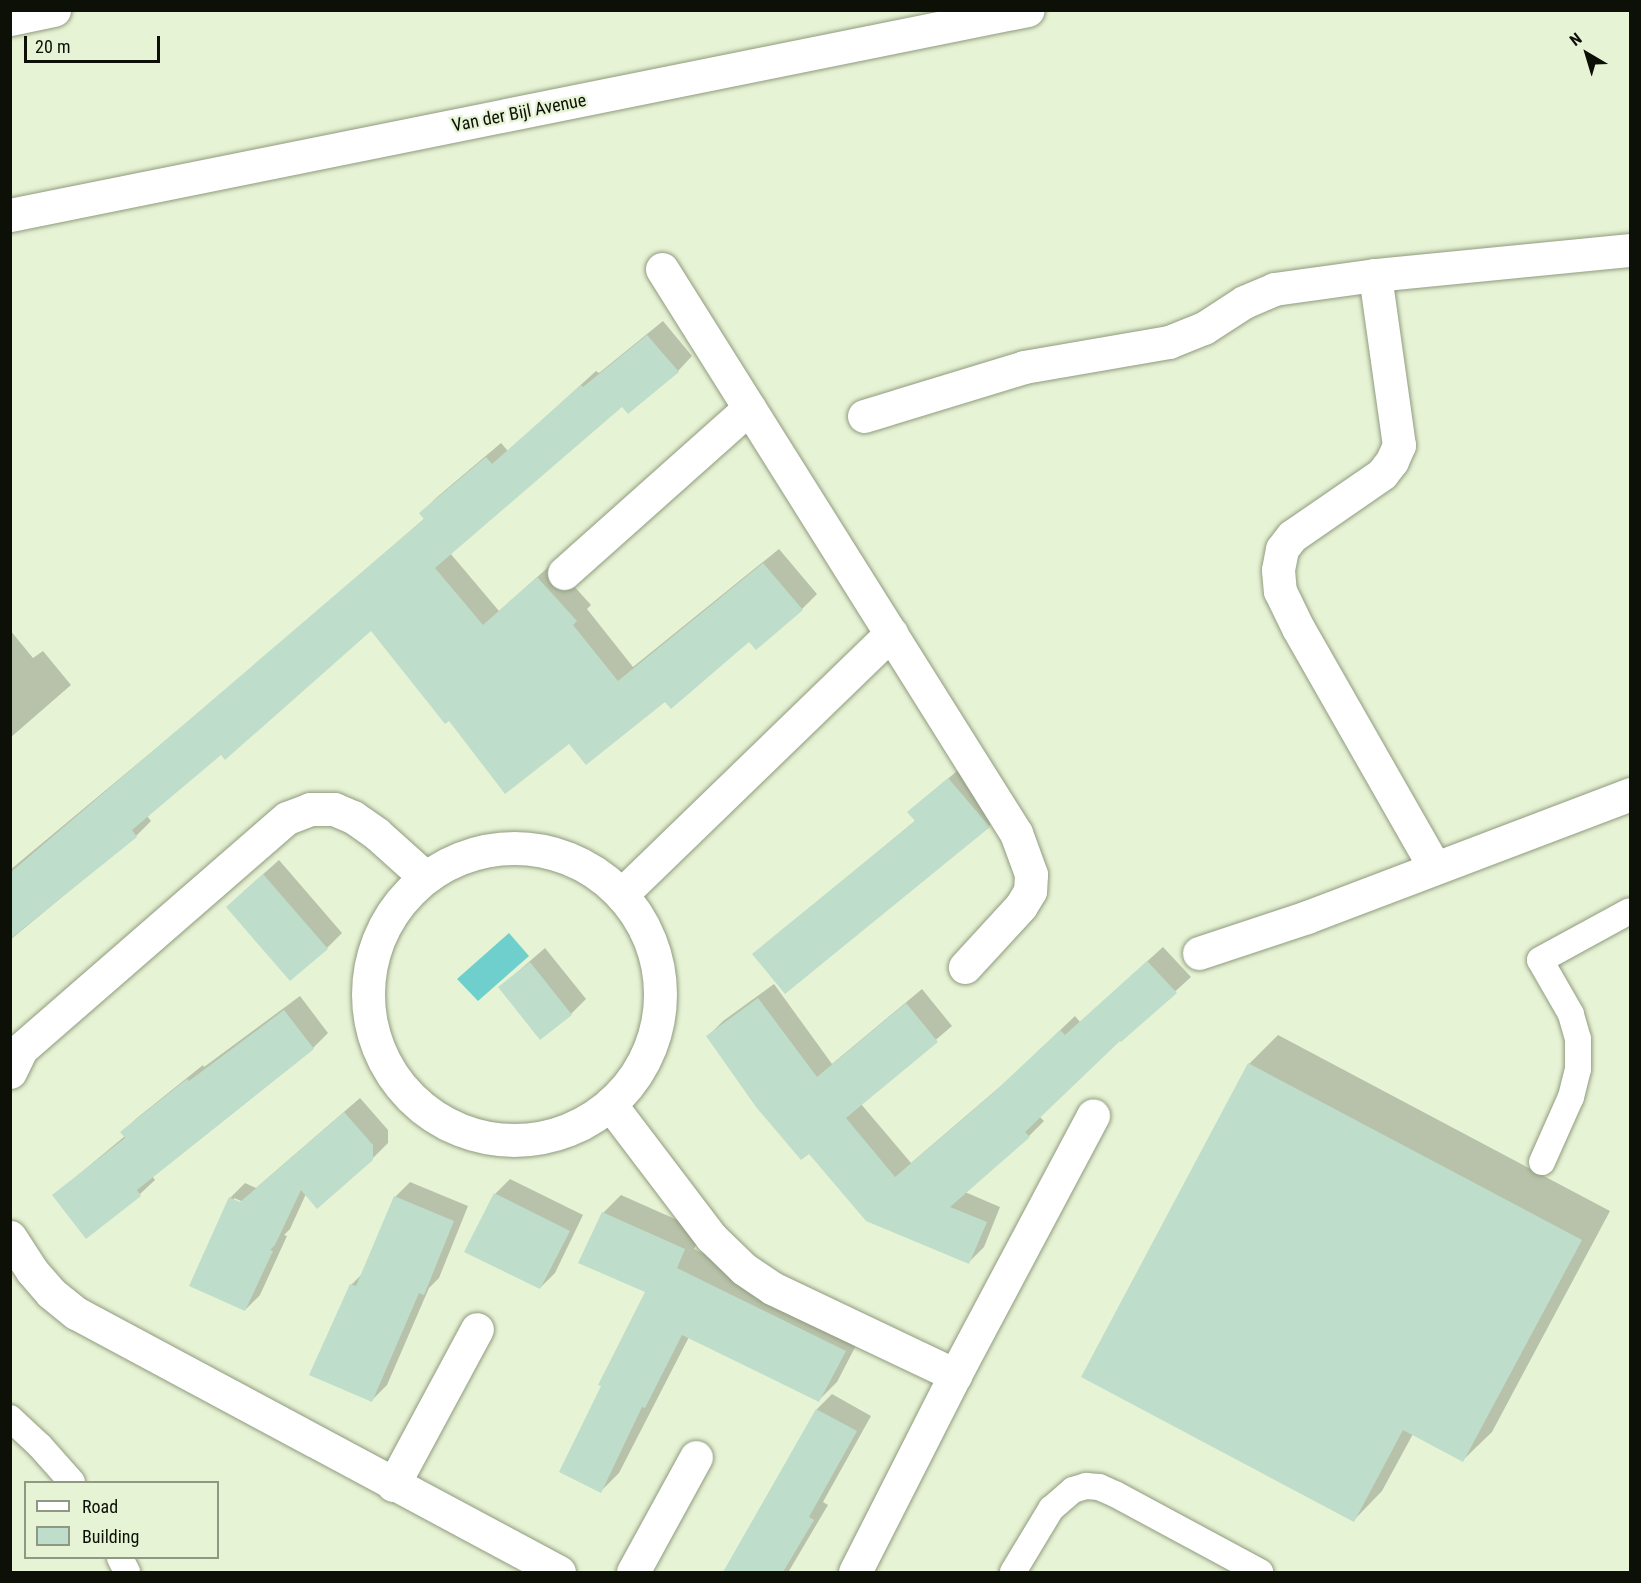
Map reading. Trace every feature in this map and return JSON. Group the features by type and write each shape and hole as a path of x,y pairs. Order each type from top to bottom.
{"street":[{"path":"10,19 54,10"},
{"name":"Van der Bijl Avenue","path":"10,215 1028,10"},
{"path":"864,416 1024,367 1169,342 1204,328 1244,302 1274,289 1375,274 1630,250"},
{"path":"662,269 1016,833 1031,874 1030,891 1021,906 966,967"},
{"path":"1375,274 1399,445 1392,461 1382,474 1292,536 1282,549 1280,591 1298,628 1435,868"},
{"path":"564,573 749,408"},
{"path":"622,894 891,633"},
{"path":"1199,953 1307,916 1630,794"},
{"path":"14,1057 287,818 310,809 334,809 354,817 377,834 425,877"},
{"path":"516,848 549,851 589,867 622,894 645,927 658,963 661,1002 653,1040 636,1075 610,1104 571,1129 525,1140 478,1136 436,1118 400,1087 377,1046 367,1001 373,954 393,912 425,877 463,857 516,848"},
{"path":"610,1104 711,1237 744,1269 772,1288 955,1375"},
{"path":"855,1572 955,1375 1093,1115"},
{"path":"10,1237 32,1271 51,1293 76,1314 559,1572"},
{"path":"393,1485 477,1329"},
{"path":"633,1572 696,1457"}],"lane":[{"path":"1542,1162 1571,1096 1578,1069 1578,1039 1570,1014 1540,960 1630,911"},
{"path":"10,1419 40,1446 71,1481"},
{"path":"1013,1572 1051,1509 1073,1490 1086,1486 1099,1487 1115,1494 1260,1572"}],"water":[{"path":"509,933 529,956 478,1001 457,979"}],"building":[{"path":"647,335 679,372 628,414 622,407 435,568 483,625 537,577 577,621 573,625 618,681 763,563 803,610 756,650 749,642 671,709 665,702 586,765 569,744 505,794 449,721 445,724 371,631 225,760 221,755 132,830 137,837 10,939 10,873 424,519 419,513 486,457 492,464 581,385 583,387"},
{"path":"948,778 990,827 785,994 752,954 915,821 907,812"},
{"path":"263,874 328,949 290,981 226,907"},
{"path":"1147,961 1177,993 1120,1041 1025,1132 1030,1137 950,1207 987,1222 969,1264 866,1221 809,1154 801,1160 756,1107 706,1036 758,998 817,1077 906,1003 938,1042 846,1118 895,1177 992,1094 1060,1030 1065,1035"},
{"path":"530,962 572,1015 540,1040 498,987"},
{"path":"284,1010 314,1049 137,1190 141,1196 86,1239 52,1195 125,1138 120,1132 187,1079 189,1081"},
{"path":"1248,1063 1582,1240 1463,1462 1403,1430 1354,1522 1081,1377"},
{"path":"344,1112 373,1145 373,1160 317,1209 301,1190 275,1245 270,1250 273,1251 245,1311 189,1286 229,1197 240,1202"},
{"path":"494,1193 570,1231 540,1289 464,1252"},
{"path":"394,1196 454,1221 424,1295 419,1293 372,1402 309,1375 350,1284 356,1286"},
{"path":"602,1212 685,1249 677,1268 846,1351 819,1402 682,1335 645,1408 642,1407 601,1493 559,1472 601,1386 598,1385 645,1292 578,1263"},
{"path":"816,1409 857,1431 809,1517 814,1520 783,1572 723,1572"}]}
